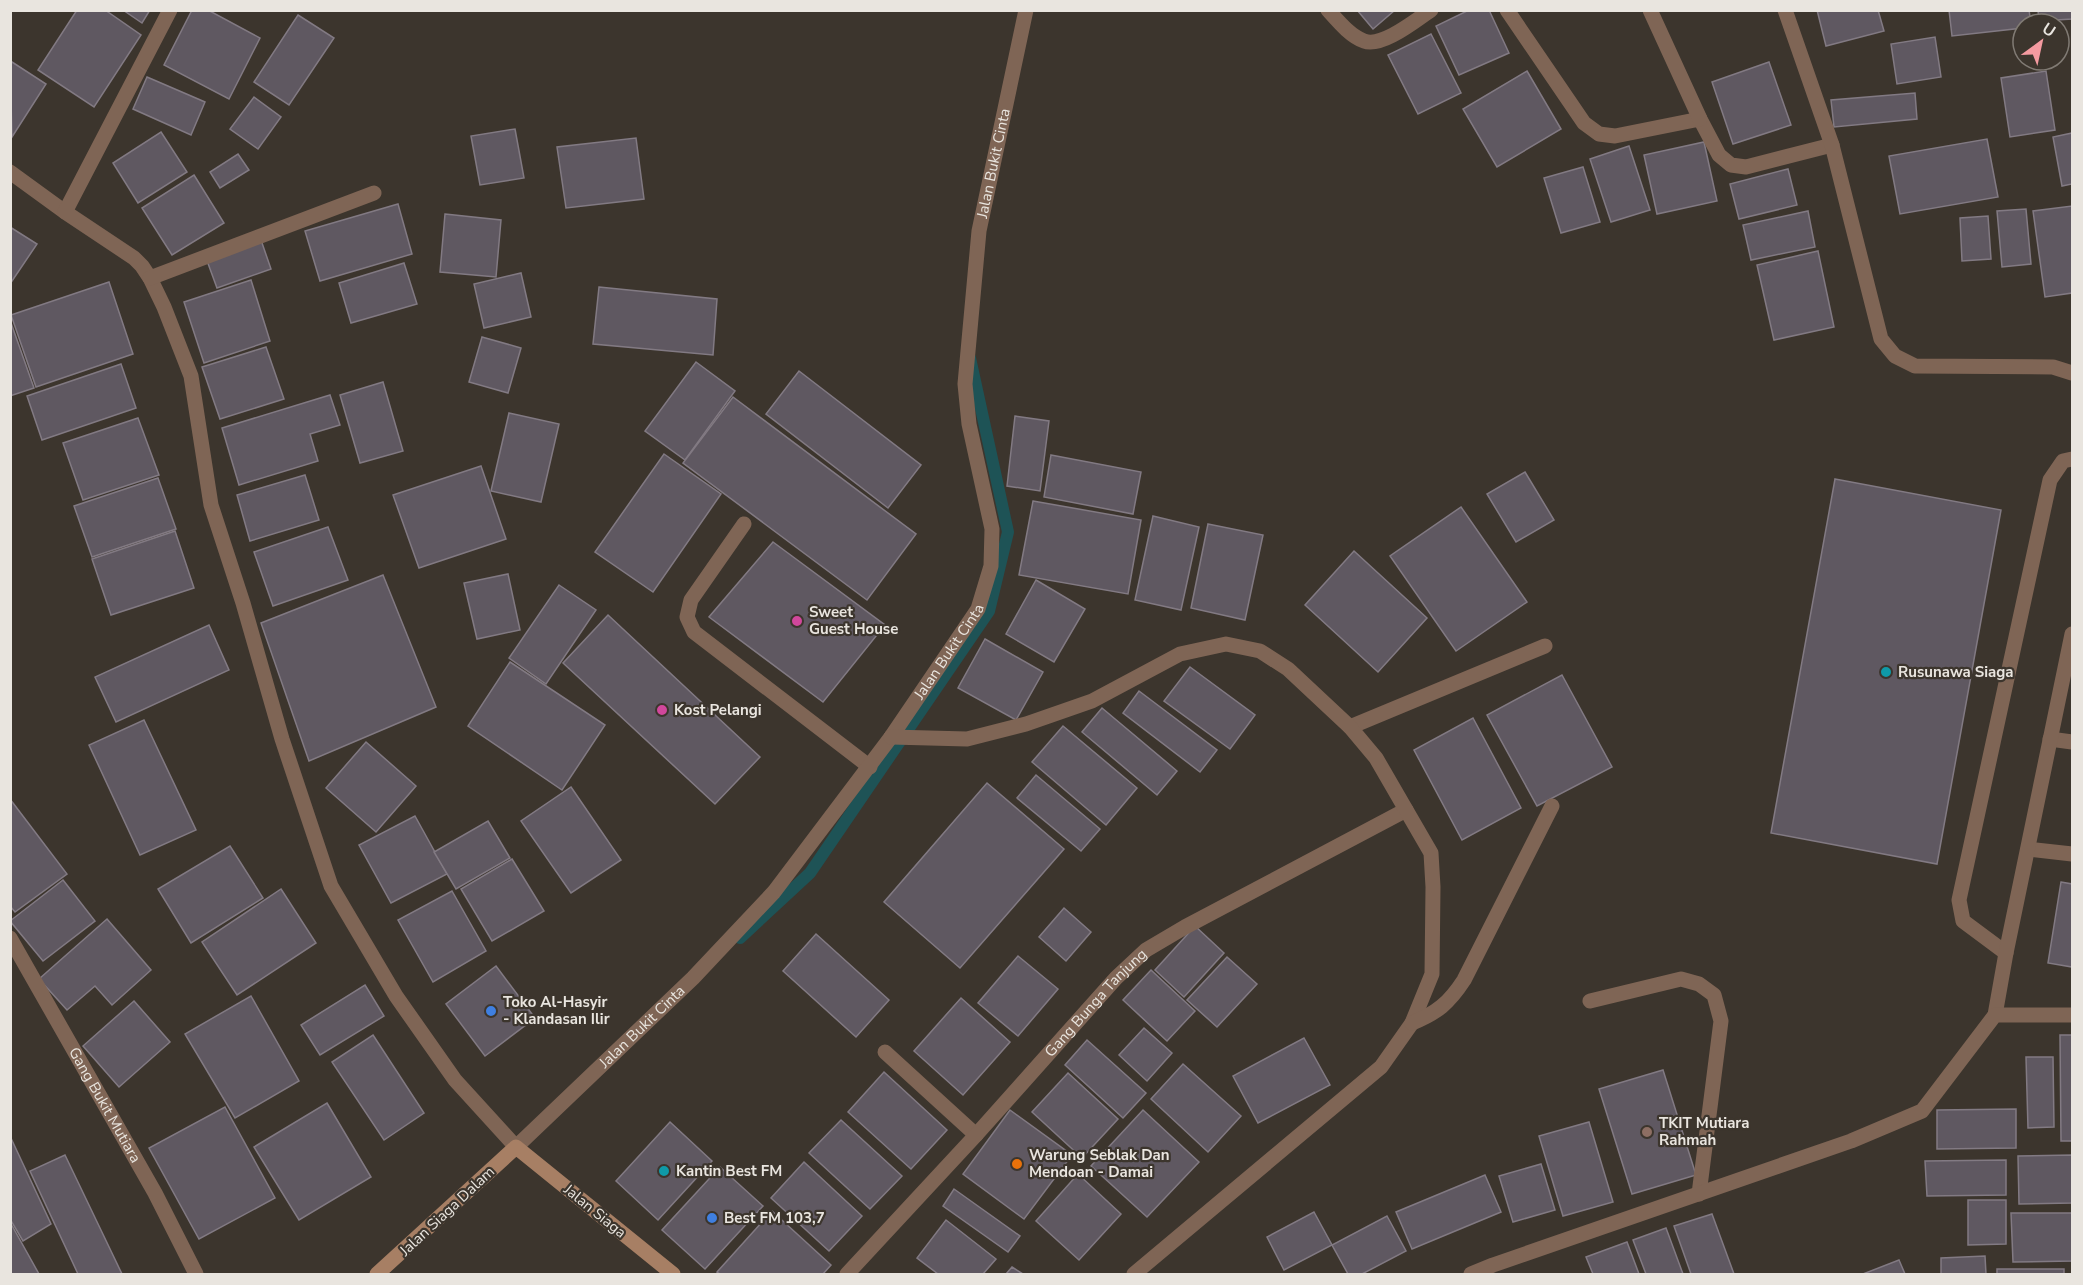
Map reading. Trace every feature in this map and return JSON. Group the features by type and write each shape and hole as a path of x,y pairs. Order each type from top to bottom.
{"street":[{"path":"65,212 170,10"},
{"name":"Jalan Bukit Cinta","path":"516,1147 693,978 774,892 870,767 978,609 992,567 992,529 969,424 965,384 979,231 1026,10"},
{"path":"1328,10 1347,29 1365,42 1383,40 1431,10"},
{"path":"1507,10 1584,123 1599,134 1615,136 1700,119"},
{"path":"1650,10 1700,119 1719,155 1731,165 1746,167 1832,145"},
{"path":"1785,10 1832,145 1881,339 1895,356 1915,366 2053,367 2073,373"},
{"path":"10,172 134,258 150,279 164,307 191,376 211,505 243,603 282,739 331,886 396,996 455,1080 516,1147"},
{"path":"150,279 374,193"},
{"path":"2006,953 1963,921 1959,900 2050,480 2063,461 2073,459"},
{"path":"744,524 691,600 687,617 694,632 870,767"},
{"path":"1471,1275 1851,1141 1922,1111 1995,1015 2073,634"},
{"path":"891,737 967,739 1026,724 1092,701 1180,654 1226,644 1260,651 1288,669 1350,727 1376,758 1431,853 1432,974 1412,1023 1381,1067 1134,1275"},
{"path":"1350,727 1545,646"},
{"path":"2050,739 2073,742"},
{"path":"1412,1023 1432,1015 1453,996 1552,806"},
{"name":"Gang Bunga Tanjung","path":"847,1275 1116,978 1146,950 1406,810"},
{"path":"2028,849 2073,854"},
{"name":"Gang Bukit Mutiara","path":"10,938 155,1193 196,1275"},
{"path":"1590,1001 1681,980 1699,984 1714,995 1721,1022 1699,1194"},
{"path":"1995,1015 2073,1015"},
{"path":"885,1052 976,1135"},
{"name":"Jalan Siaga Dalam","path":"377,1275 516,1147"},
{"name":"Jalan Siaga","path":"516,1147 673,1275"}],"building":[{"path":"77,10 105,10 141,35 94,107 38,70"},
{"path":"123,10 150,10 142,23"},
{"path":"192,10 208,10 260,38 229,99 164,65"},
{"path":"1357,10 1395,10 1373,29"},
{"path":"1469,10 1489,10 1509,53 1459,75 1436,26"},
{"path":"1817,10 1878,10 1884,31 1826,46"},
{"path":"1949,10 2029,10 2029,12 2011,12 2011,29 1952,36"},
{"path":"2038,10 2072,10 2072,19 2071,12 2038,12"},
{"path":"298,15 334,38 289,105 254,82"},
{"path":"1431,34 1461,93 1418,114 1388,55"},
{"path":"1935,37 1941,77 1897,84 1891,44"},
{"path":"12,62 46,84 12,137 10,65"},
{"path":"1769,62 1791,125 1733,144 1712,82"},
{"path":"1527,71 1561,129 1497,167 1463,109"},
{"path":"2046,72 2055,130 2010,137 2001,78"},
{"path":"147,77 205,102 191,135 133,109"},
{"path":"1915,93 1917,119 1834,127 1831,100"},
{"path":"254,97 281,117 258,149 230,129"},
{"path":"515,129 524,178 480,185 471,136"},
{"path":"161,132 187,172 138,203 113,163"},
{"path":"2072,133 2072,184 2062,186 2053,137"},
{"path":"636,138 644,199 566,208 557,147"},
{"path":"1987,139 1998,197 1900,214 1889,156"},
{"path":"1704,142 1717,201 1657,214 1644,155"},
{"path":"1629,146 1650,210 1611,222 1590,159"},
{"path":"238,154 249,170 220,188 210,172"},
{"path":"1583,167 1600,222 1561,233 1544,178"},
{"path":"1788,169 1797,205 1739,219 1730,184"},
{"path":"194,175 224,223 172,255 142,208"},
{"path":"398,204 412,254 320,281 305,231"},
{"path":"2072,206 2072,293 2045,297 2033,211"},
{"path":"2026,209 2031,264 2002,267 1997,211"},
{"path":"1808,211 1815,247 1751,260 1743,225"},
{"path":"445,214 501,220 496,277 440,272"},
{"path":"1988,216 1991,259 1962,261 1960,218"},
{"path":"10,227 37,244 10,284"},
{"path":"261,240 271,269 217,288 206,258"},
{"path":"1818,251 1834,327 1774,340 1757,265"},
{"path":"404,263 417,304 351,323 339,283"},
{"path":"521,273 531,317 484,328 474,284"},
{"path":"251,280 270,341 204,363 184,302"},
{"path":"109,282 133,354 36,387 11,315"},
{"path":"599,287 717,299 713,355 593,344"},
{"path":"10,320 34,388 10,396"},
{"path":"482,337 521,348 508,393 469,382"},
{"path":"266,347 284,399 220,419 202,367"},
{"path":"696,362 735,391 685,460 645,431"},
{"path":"121,364 136,408 42,440 27,396"},
{"path":"799,371 921,465 888,508 766,414"},
{"path":"383,382 403,451 360,463 340,395"},
{"path":"330,395 340,425 310,434 318,461 239,485 222,428"},
{"path":"733,397 916,534 867,600 683,463"},
{"path":"509,413 559,424 541,502 491,491"},
{"path":"1015,416 1049,421 1040,491 1007,486"},
{"path":"138,418 159,475 83,500 63,443"},
{"path":"664,454 721,494 653,592 595,552"},
{"path":"1051,455 1141,472 1133,514 1044,497"},
{"path":"481,466 506,539 419,568 393,495"},
{"path":"1525,472 1554,520 1516,542 1487,494"},
{"path":"305,475 319,520 250,541 237,495"},
{"path":"158,478 176,529 92,557 74,506"},
{"name":"Rusunawa Siaga","path":"1835,479 2001,510 1937,864 1771,833"},
{"path":"1033,501 1141,520 1128,594 1019,575"},
{"path":"1461,507 1527,602 1456,651 1390,556"},
{"path":"1153,516 1199,527 1181,610 1135,600"},
{"path":"1208,524 1263,535 1245,620 1191,608"},
{"path":"328,527 348,580 273,606 254,552"},
{"path":"175,531 194,588 111,615 92,559"},
{"name":"Sweet Guest House","path":"773,542 885,625 823,702 709,617"},
{"path":"1354,551 1427,618 1378,672 1305,605"},
{"path":"508,574 520,630 477,639 464,583"},
{"path":"383,575 436,707 309,761 261,623"},
{"path":"1036,580 1085,609 1054,662 1006,634"},
{"path":"559,585 596,610 546,684 509,658"},
{"name":"Kost Pelangi","path":"608,615 760,757 715,804 563,663"},
{"path":"209,625 229,670 116,722 95,677"},
{"path":"985,639 1043,672 1016,720 958,688"},
{"path":"510,662 605,725 562,790 468,726"},
{"path":"1190,667 1255,715 1230,749 1164,701"},
{"path":"1562,675 1612,767 1537,806 1487,715"},
{"path":"1139,691 1217,750 1200,772 1123,713"},
{"path":"1102,708 1177,771 1157,795 1082,732"},
{"path":"1473,718 1521,808 1462,840 1414,750"},
{"path":"144,720 196,830 140,855 89,745"},
{"path":"1063,726 1137,788 1106,825 1032,762"},
{"path":"366,742 416,786 376,832 326,788"},
{"path":"1036,775 1100,829 1081,851 1017,798"},
{"path":"987,783 1064,849 960,968 884,902"},
{"path":"571,787 621,860 571,893 521,821"},
{"path":"10,799 67,874 15,912 10,906"},
{"path":"415,816 447,874 391,903 359,845"},
{"path":"488,821 510,858 456,889 434,852"},
{"path":"230,846 263,898 191,943 158,889"},
{"path":"512,859 544,911 492,941 461,889"},
{"path":"63,880 95,921 43,961 10,921"},
{"path":"2061,882 2072,884 2072,967 2048,963"},
{"path":"281,889 316,943 237,995 202,942"},
{"path":"452,891 486,951 433,982 398,920"},
{"path":"1064,908 1091,932 1066,961 1039,937"},
{"path":"107,919 151,970 112,1005 95,986 67,1010 39,979"},
{"path":"1195,926 1224,953 1184,997 1155,970"},
{"path":"816,934 889,1000 856,1037 783,971"},
{"path":"1018,956 1058,989 1018,1036 978,1003"},
{"path":"1227,957 1257,984 1217,1027 1187,1000"},
{"name":"Toko Al-Hasyir - Klandasan Ilir","path":"496,966 535,1018 485,1056 446,1004"},
{"path":"1151,970 1195,1011 1167,1041 1123,1000"},
{"path":"365,985 384,1016 320,1055 301,1025"},
{"path":"251,996 299,1081 235,1118 185,1034"},
{"path":"961,998 1010,1042 963,1095 914,1051"},
{"path":"134,1001 170,1042 119,1087 83,1046"},
{"path":"1144,1028 1172,1053 1147,1081 1119,1055"},
{"path":"373,1035 424,1113 384,1140 332,1062"},
{"path":"2060,1035 2072,1035 2072,1141 2061,1141"},
{"path":"1304,1038 1330,1085 1258,1123 1233,1076"},
{"path":"1087,1040 1146,1093 1123,1118 1065,1065"},
{"path":"2026,1057 2053,1057 2054,1127 2028,1128"},
{"path":"1183,1064 1241,1116 1208,1152 1151,1099"},
{"name":"TKIT Mutiara Rahmah","path":"1663,1070 1696,1175 1632,1194 1599,1089"},
{"path":"884,1072 947,1130 911,1169 848,1112"},
{"path":"1068,1073 1118,1119 1082,1158 1032,1112"},
{"path":"327,1103 371,1177 299,1220 254,1147"},
{"path":"225,1107 275,1198 199,1239 149,1148"},
{"path":"2016,1109 2016,1148 1937,1149 1937,1110"},
{"name":"Warung Seblak Dan Mendoan - Damai","path":"1010,1110 1072,1155 1024,1219 963,1174"},
{"path":"1143,1110 1199,1162 1147,1217 1091,1166"},
{"path":"841,1120 902,1176 870,1209 809,1153"},
{"name":"Kantin Best FM","path":"670,1122 712,1161 658,1220 616,1181"},
{"path":"1589,1122 1613,1202 1563,1216 1539,1136"},
{"path":"10,1136 51,1224 23,1241 10,1219"},
{"path":"65,1155 122,1274 78,1274 30,1171"},
{"path":"2072,1155 2072,1203 2019,1204 2018,1156"},
{"path":"2006,1160 2006,1195 1927,1196 1925,1161"},
{"path":"804,1162 862,1216 829,1251 771,1198"},
{"path":"1541,1164 1555,1210 1513,1222 1499,1176"},
{"name":"Best FM 103,7","path":"720,1167 763,1206 705,1269 662,1230"},
{"path":"1078,1174 1121,1214 1079,1260 1036,1221"},
{"path":"1485,1175 1501,1212 1412,1249 1396,1212"},
{"path":"954,1189 1020,1236 1008,1252 943,1206"},
{"path":"1968,1200 2006,1200 2006,1244 1968,1245"},
{"path":"772,1211 831,1265 823,1274 720,1274 717,1272"},
{"path":"1314,1212 1332,1245 1284,1270 1267,1237"},
{"path":"2011,1213 2072,1213 2072,1261 2013,1262"},
{"path":"1712,1214 1734,1274 1691,1274 1674,1226"},
{"path":"1387,1216 1406,1251 1362,1274 1348,1274 1332,1245"},
{"path":"946,1220 996,1259 983,1274 938,1274 917,1258"},
{"path":"10,1222 39,1274 10,1274"},
{"path":"1666,1228 1683,1274 1646,1274 1633,1240"},
{"path":"1627,1242 1639,1274 1593,1274 1586,1257"},
{"path":"1985,1256 1986,1274 1941,1274 1941,1258"},
{"path":"1899,1260 1905,1274 1863,1274"},
{"path":"1012,1267 1023,1274 1006,1274"},
{"path":"1997,1269 2064,1269 2064,1274 1997,1274"}],"waterway":[{"path":"740,938 810,873 989,611 1008,532 970,358"}],"place":[{"name":"Sweet Guest House","path":"797,621"},
{"name":"Rusunawa Siaga","path":"1886,672"},
{"name":"Kost Pelangi","path":"662,710"},
{"name":"Toko Al-Hasyir - Klandasan Ilir","path":"491,1011"},
{"name":"TKIT Mutiara Rahmah","path":"1647,1132"},
{"name":"Warung Seblak Dan Mendoan - Damai","path":"1017,1164"},
{"name":"Kantin Best FM","path":"664,1171"},
{"name":"Best FM 103,7","path":"712,1218"}]}
